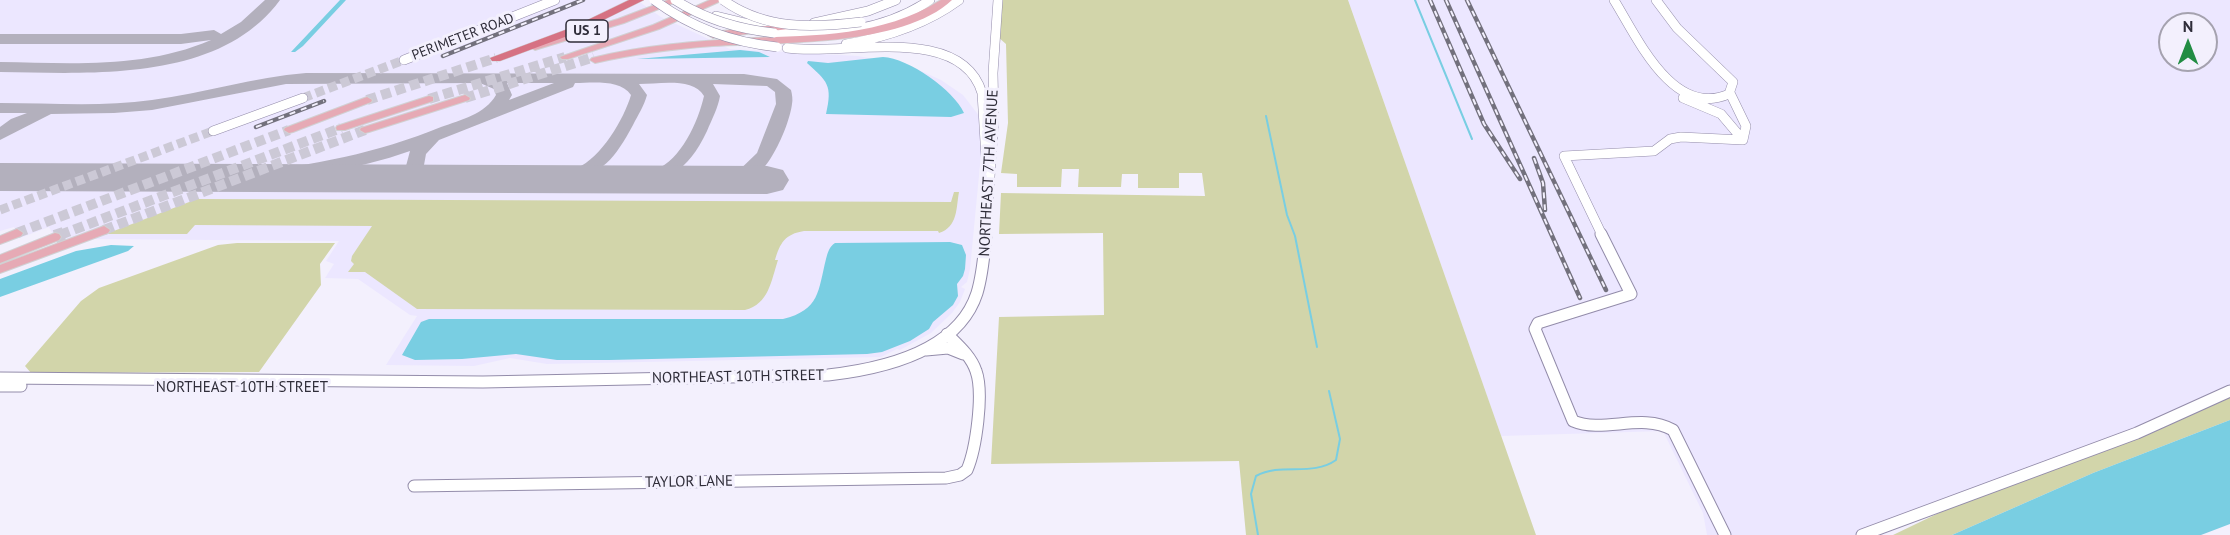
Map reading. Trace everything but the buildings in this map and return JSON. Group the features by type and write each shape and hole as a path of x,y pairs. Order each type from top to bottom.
{"highway":[{"path":"496,58 577,29 638,0"}],"main road":[{"name":"US 1","path":"496,58 621,21 675,0"},
{"name":"US 1","path":"565,57 656,27 718,0"},
{"path":"823,21 674,40 595,58 674,46 859,34 910,20 947,0"},
{"path":"365,130 465,98"},
{"path":"341,128 429,99"},
{"path":"289,130 368,100"},
{"path":"0,268 104,230"},
{"path":"0,240 17,233"},
{"path":"0,258 54,237"}],"street":[{"name":"PERIMETER ROAD","path":"404,60 555,0"},
{"path":"654,0 682,21 711,34 743,43 812,50 912,48 941,53 964,64 977,77 981,89 985,122 984,162 989,185"},
{"path":"675,0 713,21 740,29 774,33 822,34 864,28 909,14 929,0"},
{"path":"684,0 710,14 757,24 797,24 823,21 868,11 896,0"},
{"path":"723,0 751,16 782,24 821,26 861,22 896,13 929,0"},
{"path":"788,48 838,45 889,35 931,18 959,0"},
{"name":"NORTHEAST 7TH AVENUE","path":"947,334 970,308 982,280 998,0"},
{"path":"1614,0 1669,82 1683,98 1721,114 1743,140"},
{"path":"1656,0 1677,28 1733,82 1733,88 1724,97 1701,98 1690,95 1669,82"},
{"path":"1730,93 1746,126 1743,140"},
{"path":"213,131 303,98"},
{"path":"1725,535 1673,430 1669,427 1656,423 1583,425 1573,421 1535,329 1538,323 1631,294 1564,156 1654,151 1662,149 1672,138 1683,137 1743,140"},
{"path":"947,334 968,356"},
{"name":"NORTHEAST 10TH STREET","path":"0,386 70,383 483,382 852,374 890,365 920,351 947,334"},
{"path":"920,351 948,348 968,356"},
{"name":"TAYLOR LANE","path":"414,486 946,478 963,474 969,468 974,449 978,376 968,356"},
{"name":"NORTHEAST 10TH STREET","path":"0,378 70,383 239,388 376,387 483,382"},
{"path":"239,388 261,382"},
{"path":"1862,535 2137,434 2230,391"}],"shaded area":[{"path":"0,0 637,0 661,17 730,49 858,56 910,66 941,80 963,95 980,117 983,134 970,269 967,282 961,287 965,289 952,313 931,333 900,350 897,349 881,357 547,364 510,358 474,366 386,365 417,316 410,315 358,279 325,278 334,264 326,261 339,241 92,239 106,234 103,228 58,244 49,227 20,238 14,227 0,231"},
{"path":"1348,0 2230,0 2230,397 1881,535 1707,535 1703,513 1663,431 1501,436"}],"green space":[{"path":"1001,0 1348,0 1536,535 1246,535 1239,461 991,464 999,317 1104,315 1103,233 999,234 1001,193 1205,196 1202,173 1179,173 1179,188 1138,188 1138,174 1122,174 1121,187 1078,187 1079,169 1062,169 1061,187 1017,187 1017,174 1001,173 1008,123 1006,44 998,37"},
{"path":"954,192 959,192 953,222 939,233 938,231 804,231 792,234 784,240 779,249 775,260 778,260 768,291 759,303 745,310 417,309 365,272 348,272 354,264 351,261 352,256 372,226 195,225 187,234 106,234 197,199 951,202"},
{"path":"335,243 320,264 321,285 259,372 31,373 25,366 81,301 99,288 218,245"},
{"path":"2230,397 2230,420 2093,473 1952,535 1893,535 1968,499 2123,441"}],"water":[{"path":"340,0 346,0 303,46 291,52"},
{"path":"740,50 759,52 770,57 637,59"},
{"path":"883,57 905,63 941,85 959,104 964,113 951,117 826,114 829,96 827,84 807,63 808,61 828,63"},
{"path":"950,242 962,245 966,255 963,276 957,284 958,296 953,305 933,322 929,329 910,341 882,352 609,360 557,360 516,354 415,360 402,355 421,322 429,319 783,319 795,315 811,304 819,290 828,252 835,243"},
{"path":"111,245 134,246 128,251 0,297 0,279 76,251"},
{"path":"2230,420 2230,524 2201,535 1952,535 2093,473"}],"waterway":[{"path":"1415,0 1472,139"},
{"path":"1266,116 1287,215 1295,236 1317,347"},
{"path":"1258,535 1251,494 1256,476 1276,470 1317,468 1336,460 1340,439 1329,391"}],"taxiway":[{"path":"0,67 94,68 156,62 186,55 215,44 242,28 273,0"},
{"path":"0,39 181,39 214,35"},
{"path":"0,108 133,107 171,102 267,82 306,78 744,79 771,82 783,90 784,104 766,153 761,161 738,180"},
{"path":"244,178 325,168 374,157 475,120 495,108 504,95 501,86 484,79"},
{"path":"542,179 584,172 602,160 610,150 639,95 633,86 617,80"},
{"path":"623,180 661,173 670,169 685,155 706,114 712,96 706,86 691,80"},
{"path":"491,113 567,84"},
{"path":"0,135 17,123 43,113"},
{"path":"431,139 417,153 415,166 422,174 448,179"},
{"path":"0,177 9,177"}],"runway":[{"path":"0,177 767,180"}],"tunnel":[{"path":"429,99 565,57"},
{"path":"465,98 594,57"},
{"path":"367,100 496,58"},
{"path":"303,98 404,60"},
{"path":"60,235 341,128"},
{"path":"17,233 289,130"},
{"path":"104,230 365,130"},
{"path":"0,210 213,131"},
{"path":"55,237 64,234"}],"railway":[{"path":"443,56 583,0"},
{"path":"1430,0 1484,124 1520,179"},
{"path":"1446,0 1580,298"},
{"path":"1467,0 1606,290"},
{"path":"256,127 324,101"},
{"path":"1534,158 1543,183 1545,210"}]}
